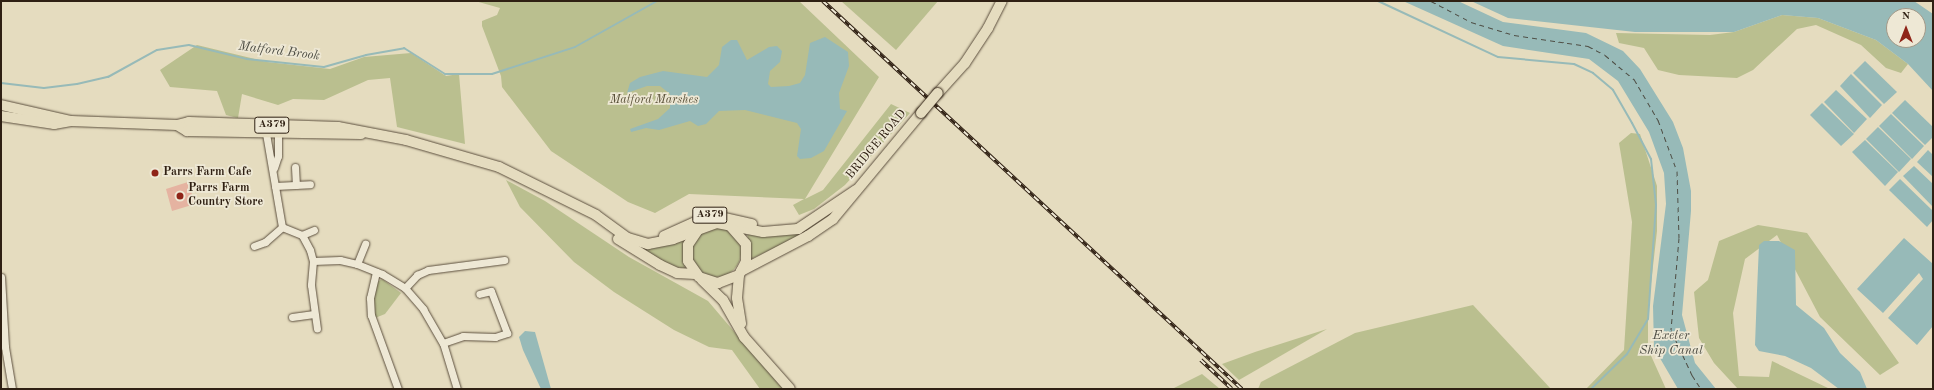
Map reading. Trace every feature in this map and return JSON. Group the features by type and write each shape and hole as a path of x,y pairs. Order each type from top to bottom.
{"main road":[{"name":"BRIDGE ROAD","path":"740,273 818,230 846,207 856,190 965,63 988,28 1002,1"},
{"name":"A379","path":"1,105 71,121 176,125 187,131 278,129 346,136 367,134 406,140 486,162 538,184 578,208 631,236 650,239 711,215 769,227 810,221"},
{"name":"A379","path":"1,116 54,124 71,121"},
{"name":"A379","path":"614,228 628,238 648,244 674,239 717,223 777,232 798,229 856,190"},
{"name":"A379","path":"578,208 593,221 660,265 677,273 697,276 718,283 740,273"},
{"name":"A379","path":"726,225 739,233 746,244 747,256 740,273 737,298 744,337"},
{"name":"A379","path":"700,229 687,249 688,261 697,276 723,300 744,337 790,389"}],"street":[{"path":"264,129 274,168 275,186 282,227"},
{"path":"274,168 278,156 278,129"},
{"path":"295,166 296,185"},
{"path":"275,186 310,184"},
{"path":"282,227 302,235 314,230"},
{"path":"254,246 270,238 282,227"},
{"path":"302,235 313,261 311,285 317,329"},
{"path":"358,264 365,244"},
{"path":"313,261 340,260 358,264 405,288 423,309 443,343 457,389"},
{"path":"405,288 417,275 428,270 504,260"},
{"path":"376,272 370,298 371,315 398,389"},
{"path":"1,277 6,347 12,389"},
{"path":"479,294 491,291 511,340"},
{"path":"292,317 314,314"},
{"path":"443,343 463,336 495,337 508,333"}],"green space":[{"name":"Matford Marshes","path":"475,1 799,1 879,77 805,199 823,190 891,104 910,113 845,185 814,209 799,215 793,205 804,199 689,194 655,213 628,202 551,151 502,87 501,76 482,26 482,21 497,15 500,8"},
{"path":"841,1 938,1 896,50"},
{"path":"1782,15 1818,18 1876,40 1908,64 1901,73 1886,68 1861,45 1816,25 1797,29 1753,70 1737,78 1679,75 1658,70 1644,48 1619,43 1616,33 1710,35 1734,32"},
{"path":"197,45 267,62 330,69 364,57 411,53 446,76 459,74 465,144 397,127 390,78 368,80 324,100 293,99 278,105 242,94 238,118 226,115 217,91 170,87 160,70"},
{"path":"1631,133 1640,134 1657,186 1657,231 1648,310 1648,349 1666,389 1586,389 1624,350 1632,222 1619,143"},
{"path":"506,180 545,201 629,257 708,301 783,389 760,389 732,350 709,347 674,330 614,292 574,262 520,207"},
{"path":"1758,225 1807,233 1899,363 1880,375 1820,317 1777,235 1745,259 1733,313 1739,376 1769,377 1772,361 1830,389 1738,389 1714,363 1699,338 1694,292 1708,280 1719,241"},
{"path":"711,227 721,227 734,234 741,247 741,257 734,270 721,277 711,277 702,273 695,266 691,257 691,247 695,238 702,231"},
{"path":"810,227 812,230 751,259 747,232"},
{"path":"686,237 683,253 685,269 669,265 640,247"},
{"path":"382,279 401,293 385,314 375,318 373,297 376,283"},
{"path":"1473,305 1551,389 1258,389 1261,382 1355,333"},
{"path":"1327,329 1239,380 1222,364 1255,352"},
{"path":"1202,374 1220,389 1172,389"}],"water":[{"name":"Exeter Ship Canal","path":"1403,1 1458,1 1503,22 1586,33 1623,51 1640,69 1673,122 1683,148 1691,191 1691,211 1682,315 1695,363 1716,389 1678,389 1654,348 1653,306 1666,204 1664,173 1649,132 1618,81 1589,59 1503,46"},
{"path":"1471,1 1914,1 1924,8 1886,8 1886,48 1876,40 1818,18 1782,15 1734,32 1635,32 1508,18"},
{"path":"1926,9 1933,14 1933,91 1908,64 1887,48 1926,48"},
{"path":"825,37 848,52 849,66 839,93 840,109 847,111 824,151 811,158 800,159 797,156 801,129 797,123 745,110 719,111 706,124 698,126 690,121 659,130 646,128 631,132 630,129 658,119 670,108 670,94 660,86 647,86 627,93 630,83 640,77 663,71 707,77 719,65 722,47 731,40 737,40 747,60 769,47 777,46 782,51 780,62 770,71 768,84 771,87 789,86 800,83 805,75 810,43"},
{"path":"1865,61 1897,92 1884,104 1853,73"},
{"path":"1851,74 1882,105 1870,118 1840,86"},
{"path":"1836,90 1867,119 1854,133 1824,102"},
{"path":"1905,100 1933,127 1933,137 1925,145 1892,113"},
{"path":"1822,103 1854,134 1841,146 1810,115"},
{"path":"1891,114 1924,146 1912,159 1879,126"},
{"path":"1878,127 1911,159 1899,172 1866,139"},
{"path":"1865,140 1898,172 1885,186 1852,152"},
{"path":"1928,150 1933,155 1933,177 1917,162"},
{"path":"1914,166 1933,184 1933,207 1903,176"},
{"path":"1900,179 1933,211 1933,220 1927,227 1889,190"},
{"path":"1904,238 1933,264 1933,326 1917,345 1888,318 1923,279 1919,273 1883,313 1857,289"},
{"path":"1764,241 1779,241 1795,250 1796,305 1824,328 1840,353 1860,372 1867,389 1839,389 1811,368 1785,356 1759,351 1755,345 1759,245"},
{"path":"525,331 535,332 551,389 541,389 523,350 519,337"}],"building":[{"name":"Parrs Farm Country Store","path":"188,182 195,204 172,211 166,189"}],"waterway":[{"name":"Matford Brook","path":"1,83 44,88 77,84 108,77 157,50 189,45 247,59 324,67 366,55 404,48 445,74 492,74 575,47 657,1"},
{"path":"1378,1 1498,57 1574,64 1593,73 1613,90 1632,123 1651,159 1656,205 1648,319 1627,354 1591,389"}],"ferry route":[{"path":"1431,1 1471,22 1514,35 1588,46 1605,55 1634,79 1658,120 1677,171 1679,238 1671,330 1692,375 1701,389"}],"railway":[{"path":"823,1 1242,389"},
{"path":"1201,360 1232,389"}],"place":[{"name":"Parrs Farm Cafe","path":"155,173"},
{"name":"Parrs Farm Country Store","path":"180,196"}]}
